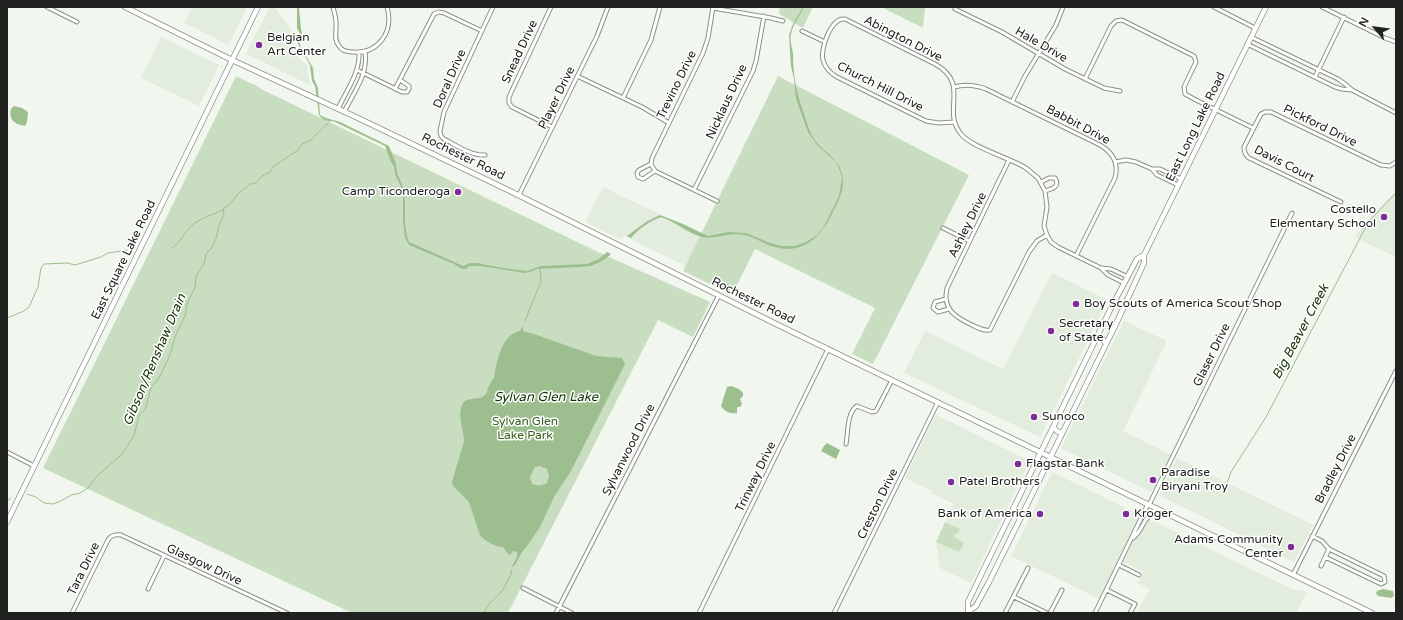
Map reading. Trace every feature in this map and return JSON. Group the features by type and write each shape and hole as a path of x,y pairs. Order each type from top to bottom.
{"main road":[{"name":"Rochester Road","path":"125,7 232,60 519,195 828,349 1372,613"},
{"name":"East Square Lake Road","path":"7,522 258,7"},
{"name":"East Long Lake Road","path":"968,613 968,602 981,573 1098,336 1111,322 1139,274 1144,263 1144,255 1266,7"},
{"name":"East Long Lake Road","path":"968,613 976,606 989,582 1106,344 1111,322 1124,283 1137,259 1144,255"},
{"path":"1132,269 1137,270 1139,274"},
{"path":"1098,336 1102,338 1106,344"},
{"path":"1053,427 1058,432 1063,432"},
{"path":"1030,474 1036,476 1038,482"},
{"path":"981,573 983,579 989,582"}],"street":[{"path":"47,7 77,22"},
{"path":"333,7 336,20 336,38 338,45 346,51 359,53 365,52 377,46 385,35 390,20 387,7"},
{"name":"Doral Drive","path":"485,155 471,152 444,140 440,131 446,108 492,7"},
{"name":"Snead Drive","path":"551,7 508,101 512,107 552,127"},
{"name":"Player Drive","path":"519,195 601,29 608,7"},
{"path":"623,98 651,40 660,7"},
{"path":"1012,102 1025,76 1056,26 1064,7"},
{"path":"1214,7 1255,28"},
{"path":"1322,7 1396,42"},
{"path":"713,8 764,16 783,21"},
{"name":"Trevino Drive","path":"651,164 652,158 705,48 713,8"},
{"name":"Hale Drive","path":"955,9 997,29 1085,79 1109,90 1120,91"},
{"path":"395,89 431,18 436,12 444,13 482,31"},
{"name":"Nicklaus Drive","path":"694,190 753,71 764,16"},
{"path":"1315,77 1344,17"},
{"name":"Abington Drive","path":"825,42 835,22 840,19 845,19 938,65 947,73 954,87"},
{"path":"1085,79 1111,26 1116,21 1122,20 1194,56 1196,62 1184,87 1184,92 1189,97 1253,128"},
{"path":"802,31 825,42"},
{"path":"1251,37 1342,81 1352,90 1396,113"},
{"name":"Church Hill Drive","path":"825,42 822,51 823,60 827,70 834,75 926,121 939,123 954,122"},
{"path":"1247,44 1338,88 1352,90"},
{"path":"344,112 366,65 365,52"},
{"path":"338,109 357,70 359,53"},
{"path":"1286,63 1289,55"},
{"path":"357,70 404,93 407,92 409,86 400,80"},
{"path":"578,76 642,107 669,123"},
{"name":"Babbit Drive","path":"954,87 967,85 978,86 1103,147 1111,154 1115,162 1116,171 1113,182 1076,256"},
{"path":"954,87 954,122 959,132 967,140 1030,170 1041,182 1045,191 1047,207 1044,226 1047,235 1054,245 1101,268 1111,270 1128,277"},
{"name":"Pickford Drive","path":"1253,128 1261,114 1271,112 1381,165 1393,165 1396,162"},
{"name":"Davis Court","path":"1253,128 1244,147 1244,152 1248,157 1341,202"},
{"name":"Ashley Drive","path":"946,299 948,284 1009,160"},
{"path":"1115,162 1131,160 1152,169 1160,169 1181,179"},
{"path":"655,170 643,179 638,177 637,174 639,170 651,164 655,170 717,201"},
{"path":"1152,169 1157,175 1178,185"},
{"path":"1041,182 1051,178 1054,178 1056,181 1057,184 1055,187 1045,191"},
{"name":"Glaser Drive","path":"1132,539 1292,213"},
{"path":"943,228 970,241"},
{"path":"949,308 938,312 933,308 935,302 946,299 953,314 982,330 990,330 1029,252 1037,241 1047,235"},
{"path":"1101,268 1108,275 1124,283"},
{"name":"Sylvanwood Drive","path":"556,613 719,295"},
{"name":"Trinway Drive","path":"699,613 828,349"},
{"name":"Bradley Drive","path":"1293,575 1396,371"},
{"path":"846,444 849,420 854,408 858,406 872,412 876,411 892,380"},
{"name":"Creston Drive","path":"834,613 938,402"},
{"path":"7,452 34,466"},
{"path":"1095,613 1132,539 1140,532 1156,508"},
{"name":"Glasgow Drive","path":"114,535 121,535 287,613"},
{"name":"Tara Drive","path":"72,613 108,540 114,535"},
{"path":"1312,536 1322,541 1329,549 1384,576 1385,582 1381,584 1325,557"},
{"path":"1321,566 1329,549"},
{"path":"148,588 164,556"},
{"path":"1355,572 1358,564"},
{"path":"1119,565 1139,574"},
{"path":"1005,613 1028,568"},
{"path":"523,588 572,613"},
{"path":"1050,613 1062,590"},
{"path":"1107,590 1135,604 1130,613"},
{"path":"1014,597 1047,613"}],"shaded area":[{"path":"192,7 247,7 229,45 184,23"},
{"path":"270,7 274,7 289,26 297,57 307,65 310,85 246,54"},
{"path":"161,37 219,65 199,106 141,78"},
{"path":"603,187 701,234 686,266 624,236 622,240 585,222"},
{"name":"Costello Elementary School","path":"1396,192 1396,257 1354,237"},
{"path":"1052,273 1108,300 1040,437 904,373 925,331 1003,369"},
{"path":"1124,321 1167,341 1123,431 1171,455 1157,485 1151,492 1061,448"},
{"path":"936,415 1030,461 971,583 940,568 936,542 954,504 905,478"},
{"path":"1177,458 1313,525 1294,562 1159,495"},
{"path":"1052,472 1292,589 1307,592 1296,613 1137,613 1150,589 1138,583 1144,572 1123,562 1104,601 1011,556"}],"green space":[{"path":"780,7 813,7 803,28 779,14"},
{"path":"881,7 925,7 923,28"},
{"name":"Sylvan Glen Lake Park","path":"236,76 600,253 710,302 693,337 658,320 508,613 352,613 43,468"},
{"path":"778,76 969,175 873,364 852,354 875,308 755,249 732,295 683,271"},
{"path":"945,522 960,529 954,537 964,543 959,552 936,542"}],"water":[{"path":"297,7 299,7 302,34 299,40 301,48 313,68 314,79 318,88 320,115 340,122 389,146 396,164 397,173 404,189 405,223 409,242 463,266 470,263 477,263 527,271 541,266 587,264 599,259 607,252 611,254 602,261 591,266 537,269 525,273 481,266 469,266 466,269 462,269 454,264 409,245 405,238 403,220 403,191 385,146 333,121 325,120 319,115 315,86 312,81 310,65 297,42 297,38 300,34 297,28"},
{"path":"803,7 793,27 791,37 794,75 797,89 802,108 814,139 838,164 843,179 839,200 828,222 822,230 816,237 810,242 802,246 785,249 771,246 752,237 738,234 712,238 702,237 661,217 644,226 631,238 627,236 646,222 660,215 708,236 728,232 746,233 770,243 782,246 795,246 806,242 817,235 823,228 839,196 842,178 836,162 817,145 808,132 796,99 791,66 789,35 793,24"},
{"path":"14,106 22,108 28,112 25,126 17,124 12,120 10,112"},
{"name":"Sylvan Glen Lake","path":"523,327 523,331 596,356 622,358 625,364 571,471 554,497 540,527 522,552 515,565 511,568 517,557 517,552 513,551 509,555 503,547 490,543 480,535 469,502 453,486 452,482 464,441 460,418 462,405 467,400 480,398 486,394 490,383 494,378 501,350 506,340 510,336 520,331","holes":["540,466 547,469 549,476 547,483 543,485 532,484 530,477 535,467"]},
{"path":"731,386 739,389 743,393 743,396 740,399 742,404 740,407 737,407 737,413 728,412 721,406 727,387"},
{"path":"827,443 840,450 836,459 821,451"},
{"path":"1383,589 1393,591 1394,596 1391,598 1378,596 1376,593 1377,591"}],"waterway":[{"path":"172,248 178,243 191,226 203,218 223,210 250,184 256,183 262,176 270,172 273,167 298,150 302,144 311,140 329,122"},
{"name":"Big Beaver Creek","path":"1227,483 1231,472 1266,417 1369,221 1396,193"},
{"name":"Gibson/Renshaw Drain","path":"27,494 36,497 44,503 52,504 71,495 80,493 88,488 97,476 125,450 134,435 139,415 145,410 151,388 159,378 170,355 175,337 185,316 187,304 195,287 196,276 204,264 206,254 211,249 216,239 219,225 224,215 223,210"},
{"path":"7,318 24,311 29,307 38,287 41,268 44,264 67,263 75,265 101,257 108,253 127,250"},
{"path":"525,321 541,281 540,269"},
{"name":"Gibson/Renshaw Drain","path":"7,501 11,498"},
{"path":"484,613 489,604 503,590 510,576"}],"place":[{"name":"Belgian Art Center","path":"259,45"},
{"name":"Camp Ticonderoga","path":"458,192"},
{"name":"Costello Elementary School","path":"1384,217"},
{"name":"Boy Scouts of America Scout Shop","path":"1076,304"},
{"name":"Secretary of State","path":"1051,331"},
{"name":"Sunoco","path":"1034,417"},
{"name":"Flagstar Bank","path":"1018,464"},
{"name":"Paradise Biryani Troy","path":"1153,480"},
{"name":"Patel Brothers","path":"951,482"},
{"name":"Bank of America","path":"1040,514"},
{"name":"Kroger","path":"1126,514"},
{"name":"Adams Community Center","path":"1291,547"}]}
